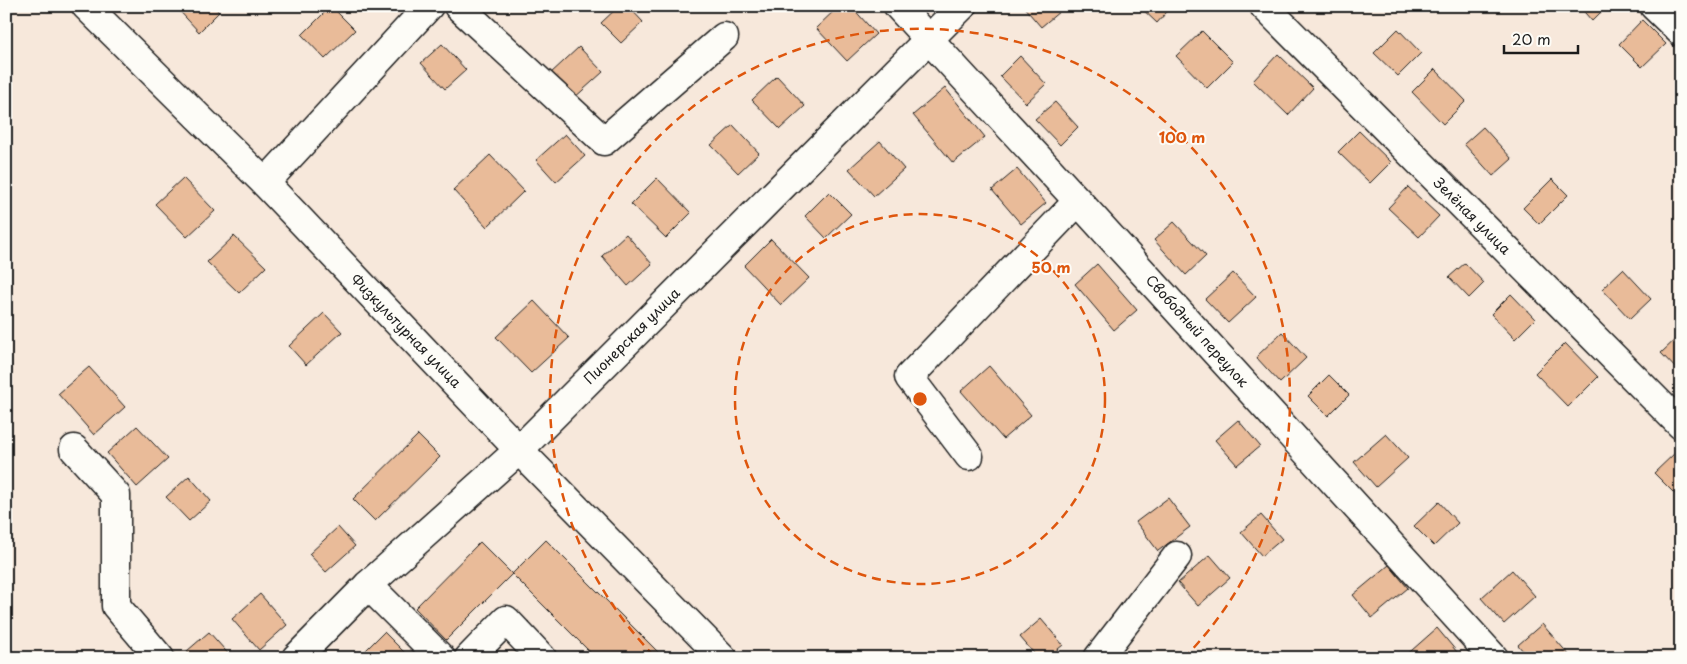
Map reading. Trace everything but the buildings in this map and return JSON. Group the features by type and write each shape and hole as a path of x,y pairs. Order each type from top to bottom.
{"street":[{"name":"Физкультурная улица","path":"86,6 265,183 518,450 723,658"},
{"path":"265,183 429,6"},
{"path":"458,6 604,141 724,37"},
{"name":"Свободный переулок","path":"898,6 1494,658"},
{"name":"Пионерская улица","path":"296,658 368,586 518,450 962,6"},
{"name":"Зелёная улица","path":"1264,6 1681,425"},
{"path":"1654,6 1681,32"},
{"path":"969,456 909,377 1078,201"},
{"path":"74,449 116,495 116,606 160,658"},
{"path":"1098,658 1177,556"},
{"path":"368,586 441,658"},
{"path":"469,658 506,620 542,658"}]}
